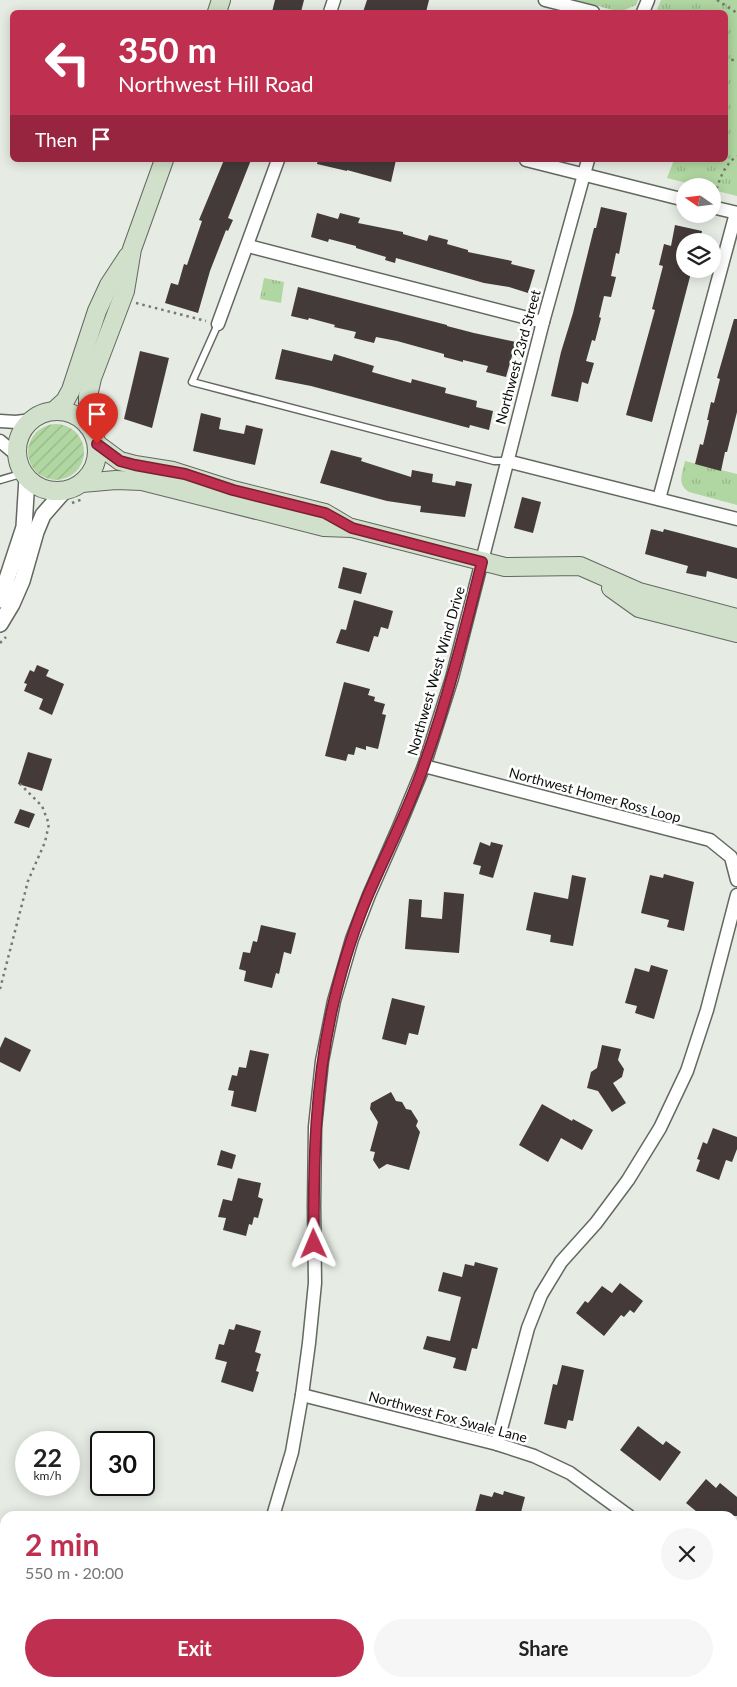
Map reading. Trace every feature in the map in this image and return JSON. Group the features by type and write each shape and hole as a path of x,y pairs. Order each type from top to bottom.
{"main road":[{"path":"88,426 88,396 92,378 125,291 132,249 163,162"},
{"path":"54,412 65,401 72,390 97,311 132,249"},
{"path":"86,489 97,455 97,444 88,426 73,414 64,412 42,414 32,420 20,436 18,456 26,476 35,484 44,489 54,491 65,498 74,488 86,489 116,480 142,481 324,527 352,528 504,567 580,566 639,592 737,618"},
{"path":"97,444 120,461 173,471 233,490 325,513 352,528"},
{"path":"580,566 639,608 737,633"}],"street":[{"path":"545,0 585,10"},
{"path":"214,323 248,246 277,162"},
{"path":"533,162 676,198"},
{"name":"Northwest 23rd Street","path":"482,562 543,322 582,175 587,162"},
{"path":"659,499 736,213 721,206"},
{"path":"248,246 543,322"},
{"path":"0,421 32,420"},
{"path":"0,441 18,456"},
{"path":"507,461 737,519"},
{"path":"0,600 24,527 26,476"},
{"path":"5,627 43,516 65,498"},
{"name":"Northwest West Wind Drive","path":"274,1511 292,1452 310,1343 315,1283 315,1127 322,1061 334,1001 352,939 369,894 424,766 452,678 482,562"},
{"name":"Northwest Homer Ross Loop","path":"424,766 710,840 731,857 737,880"},
{"path":"497,1444 528,1328 541,1295 561,1262 596,1223 628,1180 660,1128 687,1071 708,1010 737,895"},
{"name":"Northwest Fox Swale Lane","path":"302,1395 497,1444 534,1456 570,1473 622,1511"}],"lane":[{"path":"214,323 192,382 494,462 507,461"},
{"path":"0,480 26,476"}],"path":[{"path":"717,0 737,13"},
{"path":"721,178 727,166 737,156"},
{"path":"136,304 214,323"},
{"path":"65,498 86,489"},
{"path":"0,643 6,639 5,627"},
{"path":"0,989 28,881 45,842 50,824 42,806 18,782"}],"green space":[{"path":"576,0 638,0 636,5 625,10 613,10"},
{"path":"661,0 737,0 737,196 721,192 721,178 676,178 676,180 667,178 673,162 728,162 728,10 658,10"},
{"path":"264,278 284,282 281,303 260,299"},
{"path":"56,424 67,426 76,432 82,441 84,452 82,463 76,472 67,478 56,480 45,478 36,472 30,463 28,452 30,441 36,432 45,426"},
{"path":"685,461 737,474 737,505 689,492 685,489 681,478"}],"building":[{"path":"275,0 304,0 302,10 272,10"},
{"path":"367,0 429,0 426,10 364,10"},
{"path":"223,162 250,162 228,218 233,220 228,231 226,230 210,271 198,313 165,303 171,283 178,285 184,264 187,265 202,221 199,220"},
{"path":"318,162 396,162 391,182 317,164"},
{"path":"601,207 627,213 619,254 616,253 611,276 616,277 611,297 604,296 595,341 592,340 586,361 594,363 588,384 582,382 578,402 551,396 561,352"},
{"path":"317,213 338,219 340,213 360,218 358,223 403,232 403,234 427,241 429,235 448,240 447,244 468,250 468,252 512,261 511,264 535,270 528,293 509,287 484,283 396,258 395,263 385,260 386,257 356,248 356,246 329,239 328,242 311,237"},
{"path":"675,225 702,231 702,233 676,233 676,278 690,278 652,422 626,415 655,310 652,309 663,266 659,265 664,244 671,246"},
{"path":"298,287 474,333 516,342 506,377 486,372 488,366 444,357 444,354 397,341 376,337 374,343 354,338 356,332 309,318 308,320 291,316"},
{"path":"734,319 737,319 737,412 721,471 695,464 700,444 703,445 711,402 714,403 720,379 717,378"},
{"path":"282,349 332,361 334,354 374,366 372,372 411,383 412,379 446,388 445,393 477,401 476,407 493,411 489,430 470,425 469,428 311,386 275,379"},
{"path":"140,351 169,358 152,428 124,419"},
{"path":"201,413 221,418 219,429 244,434 246,425 263,429 255,465 193,451"},
{"path":"331,450 362,458 361,461 411,477 412,470 433,474 432,482 455,486 456,481 472,484 465,517 420,512 421,506 387,501 320,483"},
{"path":"522,497 541,502 533,533 514,528"},
{"path":"651,529 663,532 664,529 737,548 737,579 707,571 706,577 686,573 688,566 645,554"},
{"path":"343,567 367,573 361,594 338,588"},
{"path":"354,600 393,611 388,629 381,627 378,637 374,636 369,652 336,643 341,629 346,630"},
{"path":"37,665 49,670 46,676 64,684 52,715 39,709 43,699 24,691 27,684 24,683 30,670 34,672"},
{"path":"344,682 370,689 368,695 375,697 374,701 385,704 382,714 386,715 378,749 366,746 366,750 356,747 354,755 348,754 346,761 325,756"},
{"path":"28,752 52,759 42,791 18,784"},
{"path":"20,809 35,814 29,828 14,823"},
{"path":"480,842 490,846 491,842 503,845 493,878 479,874 481,866 473,864"},
{"path":"664,874 694,882 684,931 667,927 669,920 641,913 650,875 663,878"},
{"path":"572,875 586,878 573,946 550,942 551,935 526,930 534,892 568,899"},
{"path":"444,892 464,894 459,953 405,949 409,899 422,900 421,917 442,919"},
{"path":"261,925 296,933 291,954 284,952 279,974 276,973 272,988 244,981 246,971 239,969 243,952 250,953 253,941 257,942"},
{"path":"651,965 668,970 654,1019 635,1013 637,1006 625,1003 635,968 649,972"},
{"path":"392,998 425,1006 418,1035 409,1033 406,1045 382,1039"},
{"path":"5,1037 31,1050 20,1072 0,1062 0,1048"},
{"path":"602,1045 621,1049 618,1060 624,1069 622,1077 613,1083 626,1103 612,1112 598,1091 587,1088 591,1072 597,1068"},
{"path":"250,1050 269,1054 256,1112 231,1106 234,1091 228,1090 232,1075 237,1076 239,1067 246,1068"},
{"path":"391,1092 396,1101 402,1102 406,1109 411,1110 418,1121 416,1126 420,1132 409,1170 387,1164 379,1169 373,1160 375,1152 370,1151 378,1122 370,1109 371,1103"},
{"path":"542,1104 572,1121 573,1119 593,1130 582,1150 561,1138 548,1162 519,1145"},
{"path":"713,1128 737,1137 737,1149 732,1162 726,1160 719,1180 696,1171 700,1160 697,1159 703,1142 707,1144"},
{"path":"221,1150 236,1155 232,1169 217,1165"},
{"path":"238,1178 261,1183 258,1197 263,1199 258,1218 254,1217 252,1225 249,1224 246,1236 223,1230 226,1218 218,1217 223,1199 232,1201"},
{"path":"475,1262 498,1268 477,1349 472,1348 466,1371 453,1368 456,1358 423,1349 427,1336 450,1341 461,1297 438,1291 443,1272 462,1277 465,1264 474,1266"},
{"path":"620,1283 643,1301 634,1313 630,1310 624,1317 621,1315 604,1336 576,1313 585,1301 588,1303 602,1286 612,1293"},
{"path":"236,1324 261,1331 255,1352 261,1354 256,1371 259,1372 253,1392 221,1382 227,1362 215,1359 219,1344 224,1345 229,1329 234,1330"},
{"path":"562,1365 584,1370 573,1421 568,1420 566,1429 544,1424 553,1384 557,1385"},
{"path":"638,1426 663,1445 666,1441 681,1452 660,1481 620,1450"},
{"path":"706,1479 716,1488 720,1483 737,1497 737,1511 696,1511 686,1503"},
{"path":"504,1491 525,1497 521,1511 475,1511 480,1494 492,1497 494,1492 503,1495"}],"route":[{"path":"97,444 120,461 196,477 233,490 325,513 352,528 482,562 452,678 424,766 369,894 352,939 334,1001 322,1061 315,1127 314,1244"}]}
